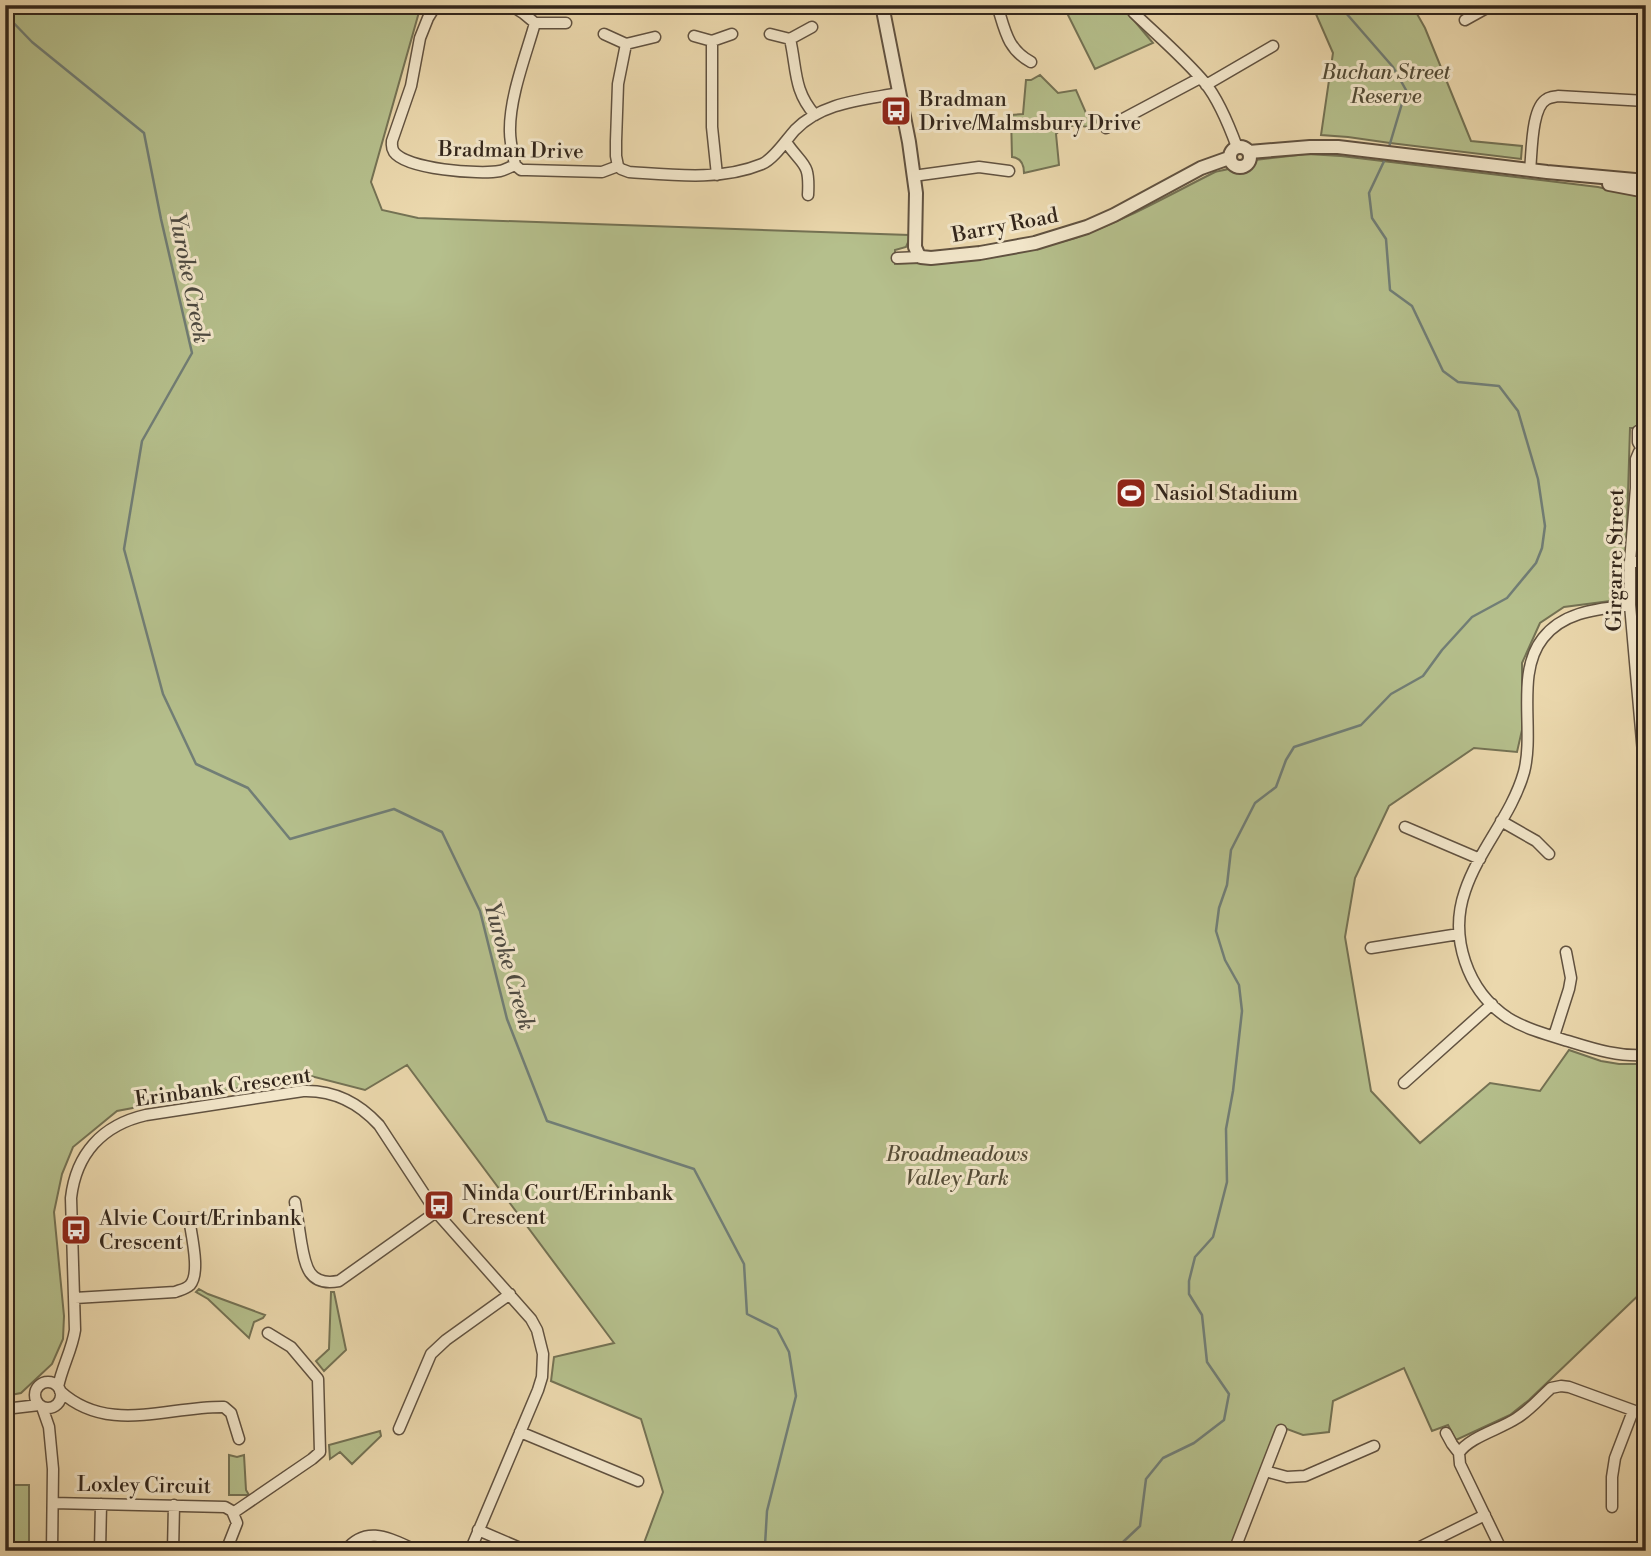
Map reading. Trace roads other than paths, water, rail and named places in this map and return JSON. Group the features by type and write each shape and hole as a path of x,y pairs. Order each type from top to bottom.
{"street":[{"name":"Bradman Drive","path":"436,5 420,38 411,86 392,141 395,154 434,169 500,171 515,165 521,170 602,172 618,166 629,172 717,175 730,173 762,164 796,129 827,108 899,93"},
{"path":"882,5 914,176 915,247 921,257"},
{"path":"998,5 1007,40 1019,56 1031,62"},
{"path":"1128,5 1203,81 1231,129 1243,150 1250,162 1242,168 1235,167 1229,158 1231,153 1243,150 1338,147 1646,181"},
{"path":"1465,20 1492,5"},
{"path":"512,6 535,23 566,23"},
{"path":"515,165 510,132 512,112 535,23"},
{"path":"770,33 790,39 812,27"},
{"path":"604,34 626,44 655,37"},
{"path":"694,36 712,41 732,34"},
{"path":"790,39 799,90 815,115"},
{"path":"712,41 712,127 717,175"},
{"path":"618,166 618,84 626,44"},
{"path":"1106,128 1273,46"},
{"path":"1530,170 1535,120 1541,104 1547,99 1558,96 1646,101"},
{"path":"786,142 807,168 809,195"},
{"name":"Barry Road","path":"897,258 979,253 1035,243 1072,232 1114,215 1201,168 1229,158"},
{"path":"914,176 979,167 1009,171"},
{"path":"1547,172 1646,191"},
{"name":"Girgarre Street","path":"1637,431 1641,452 1630,562 1630,604 1642,699 1646,787"},
{"path":"1630,562 1646,562"},
{"path":"1630,604 1572,616 1553,626 1538,643 1528,673 1528,744 1524,770 1515,795 1465,890 1459,934 1462,954 1470,974 1481,992 1507,1017 1553,1036 1606,1053 1646,1055"},
{"path":"1501,821 1536,841 1549,854"},
{"path":"1405,827 1480,859"},
{"path":"1371,948 1459,934"},
{"path":"1553,1036 1571,978 1566,952"},
{"path":"1404,1083 1492,1004"},
{"name":"Erinbank Crescent","path":"59,1389 75,1330 71,1198 76,1172 86,1153 99,1139 113,1128 134,1118 303,1091 322,1091 349,1100 379,1125 436,1212 531,1319 541,1342 542,1377 538,1390 470,1551"},
{"path":"295,1202 305,1262 312,1276 324,1282 339,1281 436,1212"},
{"path":"75,1298 175,1292 189,1286 194,1277 195,1265 189,1219"},
{"path":"399,1429 431,1354 510,1294"},
{"path":"233,1513 320,1452 318,1379 291,1346 268,1334"},
{"name":"Erinbank Crescent","path":"47,1382 66,1362"},
{"path":"6,1409 27,1399 39,1384 47,1382 51,1382 80,1406"},
{"path":"1459,1453 1469,1443 1517,1418 1551,1388 1558,1386 1569,1387 1646,1415"},
{"path":"49,1427 60,1400 59,1389"},
{"path":"34,1393 49,1427 53,1469 52,1551"},
{"path":"6,1409 80,1406 116,1416 224,1408 231,1413 239,1440"},
{"path":"1612,1507 1615,1458 1633,1411"},
{"path":"1234,1551 1281,1430"},
{"path":"520,1432 638,1480"},
{"path":"1446,1433 1459,1453 1460,1464 1503,1551"},
{"path":"1265,1471 1287,1477 1305,1476 1374,1446"},
{"name":"Loxley Circuit","path":"53,1503 220,1505 233,1513 237,1523 226,1551"},
{"path":"100,1551 101,1504"},
{"path":"173,1551 174,1504"},
{"path":"1412,1551 1485,1515"},
{"path":"478,1530 527,1551"},
{"path":"345,1551 358,1539 371,1535 384,1536 418,1551"}],"waterway":[{"path":"1339,5 1393,67 1406,90 1389,147"},
{"name":"Yuroke Creek","path":"5,14 32,42 144,133 192,353 142,441 124,549 163,694 196,764 248,788 290,839 394,809 442,832 480,911 507,1019 547,1121 694,1169 744,1264 747,1314 777,1329 789,1352 796,1396 767,1511 767,1551"},
{"path":"1065,1551 1093,1543 1123,1542 1140,1526 1146,1479 1163,1458 1194,1443 1224,1420 1229,1394 1207,1362 1202,1315 1189,1294 1189,1281 1195,1257 1213,1237 1227,1182 1226,1129 1242,1011 1239,985 1225,960 1216,931 1219,908 1227,885 1231,850 1255,803 1276,787 1294,747 1361,725 1391,694 1423,676 1472,617 1507,598 1536,563 1542,548 1545,526 1538,479 1518,411 1499,386 1458,382 1443,371 1412,306 1390,290 1386,239 1372,218 1369,193 1386,157"}],"place":[{"name":"Bradman Drive/Malmsbury Drive","path":"896,111"},
{"name":"Nasiol Stadium","path":"1131,493"},
{"name":"Ninda Court/Erinbank Crescent","path":"439,1205"},
{"name":"Alvie Court/Erinbank Crescent","path":"76,1230"}],"park label":[{"name":"Buchan Street Reserve","path":"1386,84"},
{"name":"Broadmeadows Valley Park","path":"957,1166"}]}
